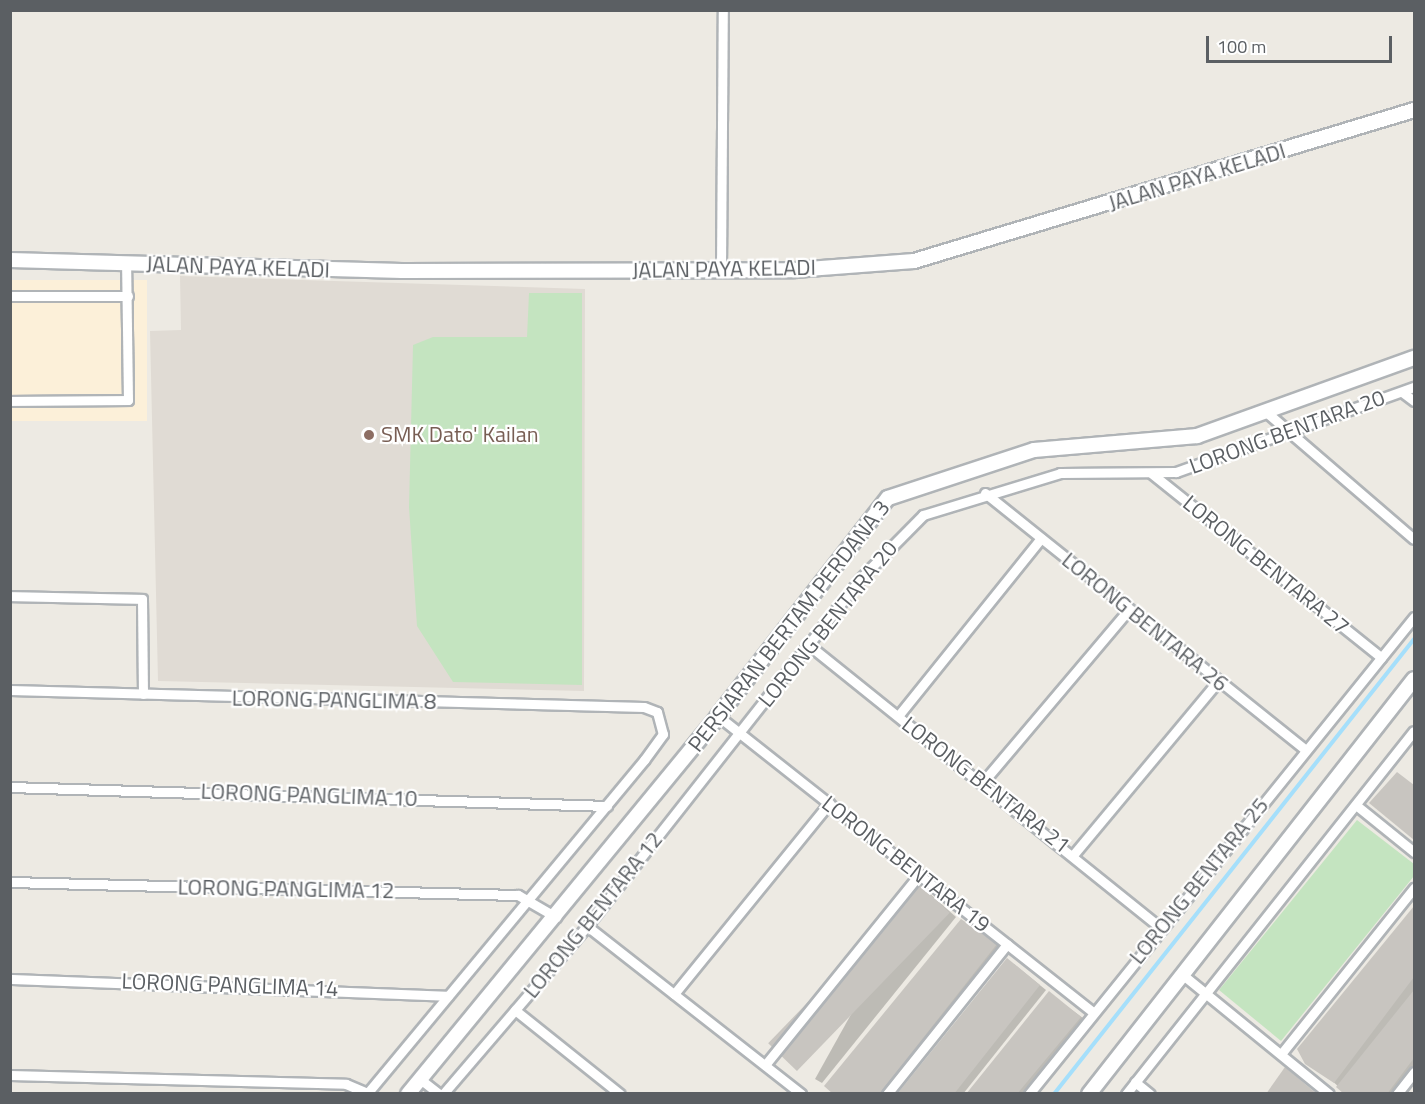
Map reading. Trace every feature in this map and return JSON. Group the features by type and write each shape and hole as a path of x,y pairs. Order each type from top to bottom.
{"street":[{"path":"721,270 723,10"},
{"name":"JALAN PAYA KELADI","path":"10,260 402,271 721,270 914,261 1414,110"},
{"path":"10,401 128,400 126,264"},
{"path":"10,296 128,296"},
{"name":"PERSIARAN BERTAM PERDANA 3","path":"408,1094 556,917 718,716 878,509 899,491 1034,450 1174,442 1414,358"},
{"name":"LORONG BENTARA 20","path":"740,733 896,538 923,515 985,493 1060,473 1176,472 1414,387"},
{"path":"1402,392 1414,401"},
{"path":"1265,411 1414,540"},
{"name":"LORONG BENTARA 27","path":"1151,473 1381,657"},
{"name":"LORONG BENTARA 26","path":"985,493 1306,750"},
{"path":"898,716 1041,538"},
{"path":"10,596 142,599 143,694"},
{"path":"982,782 1129,609"},
{"name":"LORONG BENTARA 25","path":"1029,1094 1160,927 1414,617"},
{"name":"LORONG BENTARA 21","path":"810,646 1074,854 1160,927"},
{"path":"1089,1094 1414,679"},
{"path":"1074,854 1219,681"},
{"name":"LORONG PANGLIMA 8","path":"10,690 644,707 657,712 663,734 608,806"},
{"name":"LORONG BENTARA 19","path":"718,716 1093,1012"},
{"path":"1126,1094 1414,731"},
{"name":"LORONG BENTARA 12","path":"441,1094 587,926 740,733"},
{"name":"LORONG PANGLIMA 10","path":"10,787 608,806"},
{"path":"674,994 829,803"},
{"path":"1356,805 1414,852"},
{"path":"10,1075 346,1084 367,1093 448,996 533,900 608,806"},
{"path":"765,1065 919,874"},
{"name":"LORONG PANGLIMA 12","path":"10,882 533,900"},
{"path":"1281,1054 1414,888"},
{"path":"533,900 556,917"},
{"path":"587,926 801,1094"},
{"path":"887,1094 1007,944"},
{"path":"1183,975 1329,1094"},
{"name":"LORONG PANGLIMA 14","path":"10,979 448,996"},
{"path":"515,1010 620,1094"},
{"path":"1397,1094 1414,1072"},
{"path":"420,1079 441,1094"},
{"path":"1135,1082 1150,1094"}],"shaded area":[{"name":"SMK Dato' Kailan","path":"180,276 585,289 584,691 158,681 150,331 181,330"},
{"path":"10,280 147,280 147,421 10,421"}],"green space":[{"path":"529,293 582,293 582,685 453,682 417,626 409,507 413,345 433,337 527,337"},
{"path":"1357,820 1414,864 1414,876 1281,1041 1219,990"}],"building":[{"path":"1397,772 1414,785 1414,840 1369,803"},
{"path":"921,885 950,913 797,1071 768,1043"},
{"path":"1414,906 1414,977 1334,1083 1305,1064 1297,1049"},
{"path":"961,919 997,944 879,1094 833,1094 824,1086"},
{"path":"1007,958 1040,985 954,1094 897,1094"},
{"path":"1414,990 1414,1058 1387,1094 1344,1094 1336,1087"},
{"path":"1049,991 1081,1017 1017,1094 966,1094"},
{"path":"1285,1067 1317,1094 1266,1094"}],"waterway":[{"path":"1054,1094 1414,639"}],"place":[{"name":"SMK Dato' Kailan","path":"369,435"}]}
